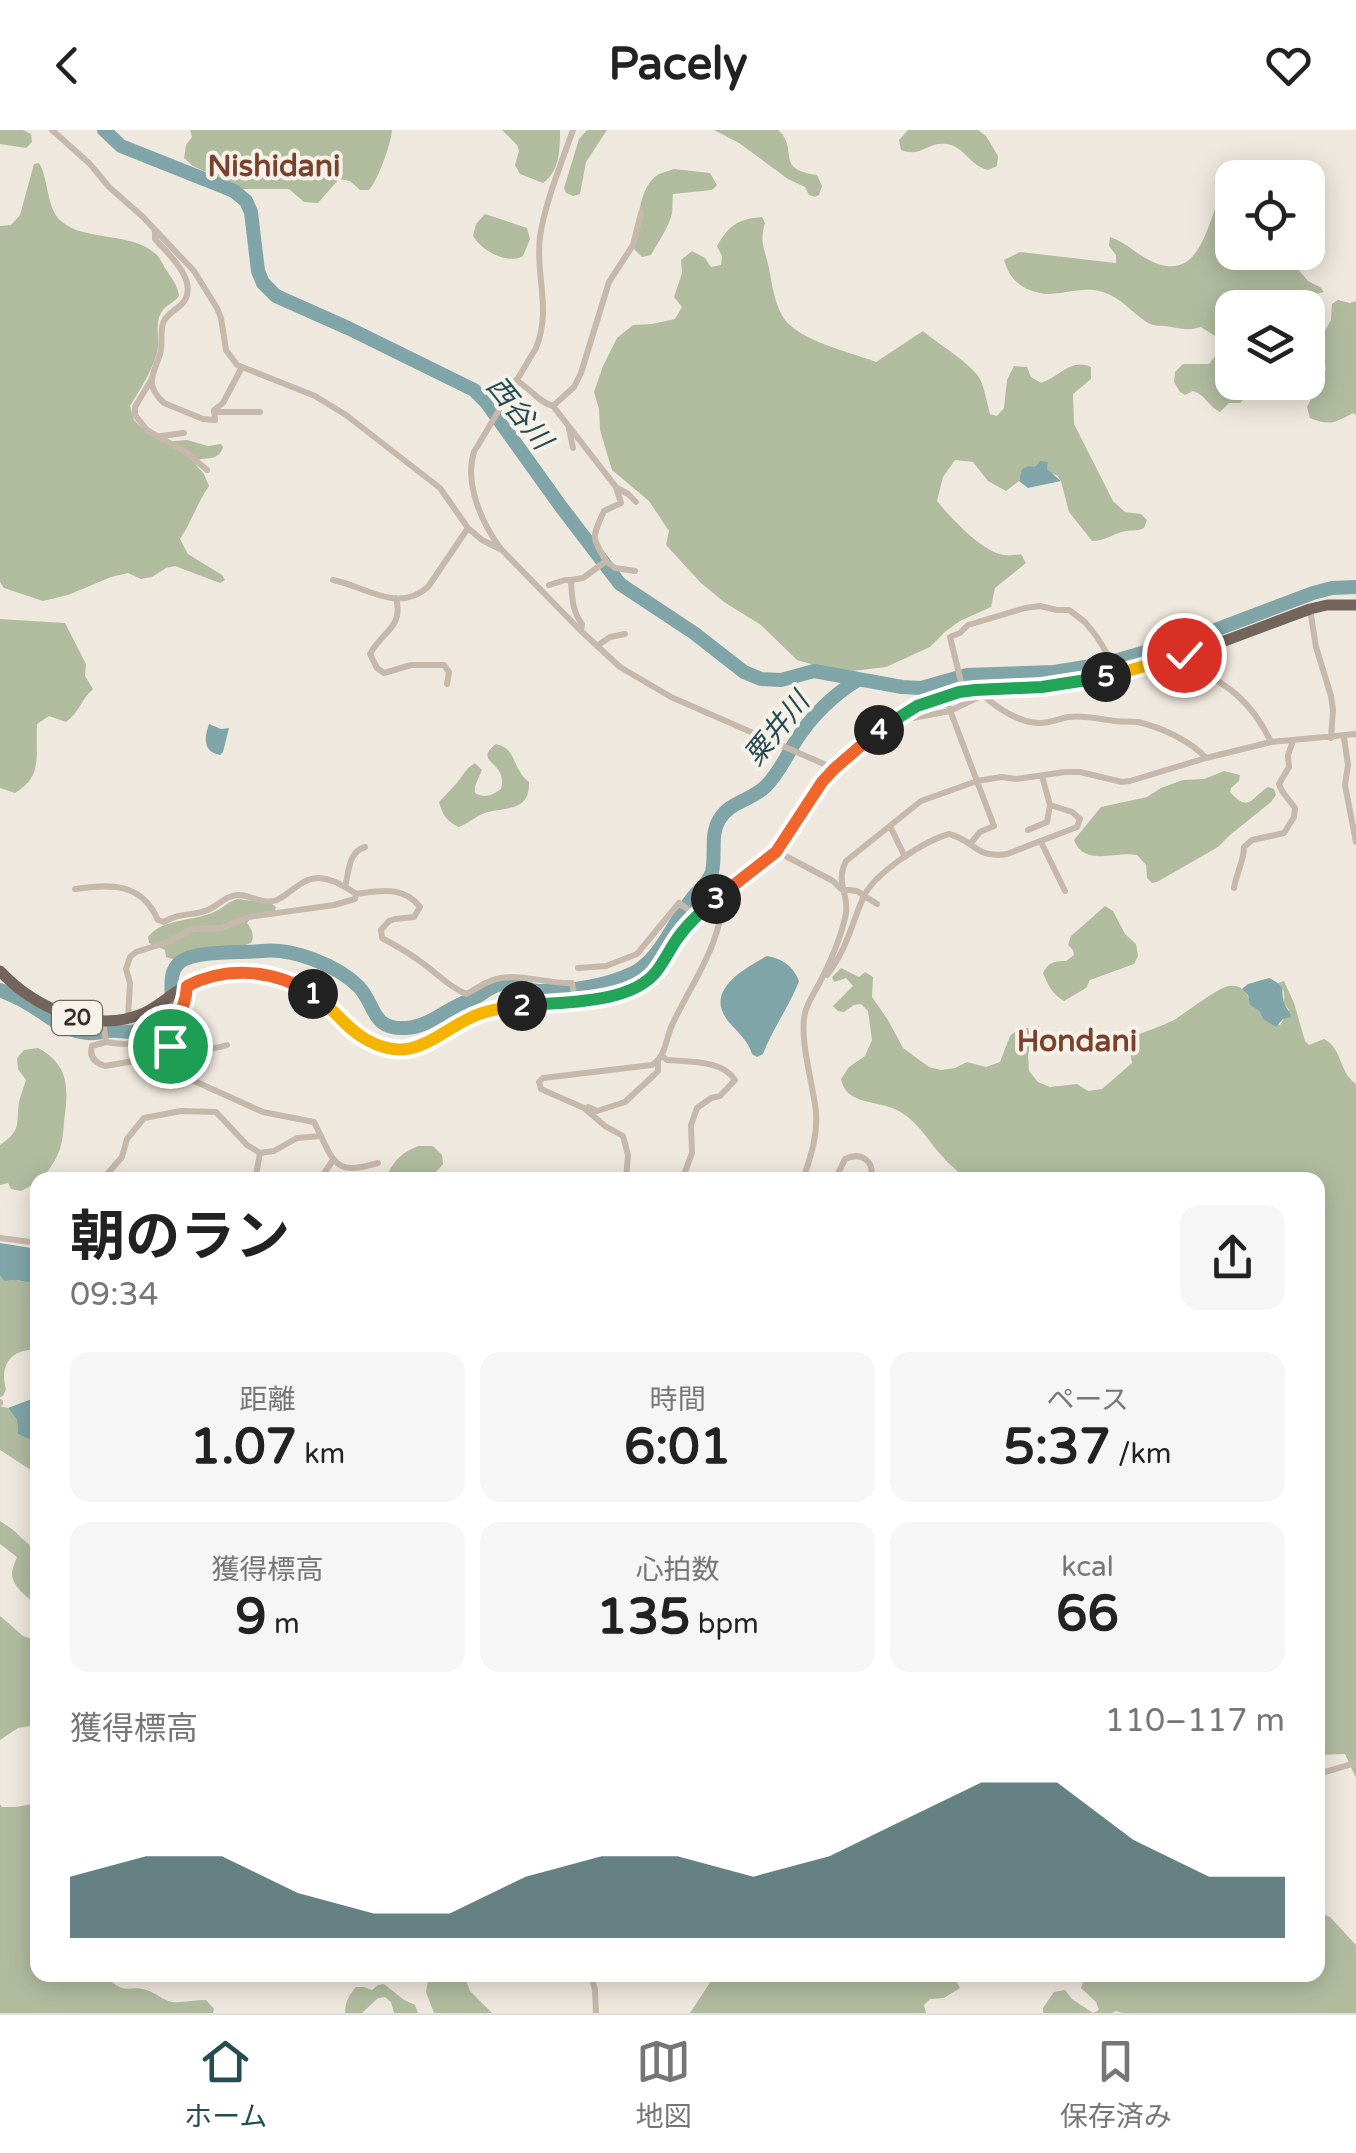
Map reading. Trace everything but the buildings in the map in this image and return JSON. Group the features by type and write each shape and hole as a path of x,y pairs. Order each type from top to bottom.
{"main road":[{"name":"20","path":"0,971 10,982 62,1014 104,1024 147,1012 185,987 212,976 242,972 268,975 296,984 319,998 364,1039 407,1049 435,1040 481,1013 574,992 626,993 646,982 658,969 694,914 776,852 834,769 904,714 963,689 982,692 1042,687 1118,671 1184,655 1327,604 1356,605"}],"street":[{"path":"52,130 184,258 212,298 231,359 314,396 346,415 440,488 466,525 482,540 501,549"},
{"path":"572,130 540,238 543,331 470,463 477,500 492,537 620,667 671,697 834,769"},
{"path":"554,406 574,387 581,373 608,282 633,245 642,212"},
{"path":"155,230 155,239 184,274 187,293 163,323 161,351 150,380 164,404 202,419 216,420 214,412"},
{"path":"214,412 223,404 242,367"},
{"path":"150,380 135,407 135,415 147,430 187,452 208,470"},
{"path":"516,380 540,401 554,406 616,488 621,503 604,511 593,536 604,563 635,571"},
{"path":"214,412 260,412"},
{"path":"568,427 573,448"},
{"path":"158,436 184,433"},
{"path":"616,488 636,502"},
{"path":"333,580 372,595 396,598 422,592 466,525 477,500"},
{"path":"549,585 583,578 604,563"},
{"path":"571,580 581,631"},
{"path":"396,598 398,622 374,646 372,661 384,673 411,665 444,665 449,672 447,684"},
{"path":"963,689 950,637 968,625 1040,606 1069,610 1084,622 1118,671"},
{"path":"1310,609 1316,647 1331,696 1332,738"},
{"path":"596,646 625,634"},
{"path":"1184,655 1188,664 1238,694 1262,723 1271,742"},
{"path":"904,714 907,719 950,711 982,692 1007,712 1037,723 1070,717 1135,722 1182,740 1206,758"},
{"path":"944,696 994,826 980,832 970,844"},
{"path":"806,1172 814,1145 816,1114 805,1012 822,979 846,912 842,872 846,861 921,800 977,780 1065,772 1130,782 1271,742 1356,734"},
{"path":"1344,736 1346,785 1356,842"},
{"path":"1234,888 1244,847 1252,840 1284,833 1294,817 1294,808 1279,784 1289,767 1292,741"},
{"path":"1028,830 1047,822 1050,805 1042,776"},
{"path":"822,979 846,946 870,886 905,857 949,834 985,855 997,856 1074,830 1080,823 1072,812 1050,805"},
{"path":"890,826 905,857"},
{"path":"1042,842 1065,891"},
{"path":"346,887 351,859 358,849 366,847"},
{"path":"776,852 877,904"},
{"path":"75,890 120,887 143,898 158,920 164,922 174,915 211,909 224,898 237,896 262,902 280,899 309,879 335,881 356,894 390,890 416,900 420,906 414,917 388,921 381,930 382,938 409,952 439,979 462,992 466,994 501,978 528,977 572,983 574,992"},
{"path":"685,1172 692,1153 693,1115 735,1080 730,1072 660,1059 652,1065 544,1078 539,1082 548,1094 597,1112 624,1102 658,1071 660,1059 670,1029 718,934 724,892"},
{"path":"128,1018 130,984 126,969 136,952 192,929 221,928 248,917 334,904 355,899 356,894"},
{"path":"578,968 606,966 637,954 679,902 694,914"},
{"path":"836,943 846,946"},
{"path":"143,1042 176,1021 182,1012 185,987"},
{"path":"104,1024 106,1041"},
{"path":"228,1045 180,1049 106,1041 96,1043 90,1051 99,1065 152,1062 263,1112 314,1122 333,1160 345,1168 378,1164"},
{"path":"584,1108 623,1136 628,1155 627,1172"},
{"path":"109,1172 122,1157 127,1139 138,1123 170,1113 216,1112 246,1145 260,1153 274,1151 296,1138 321,1136"},
{"path":"256,1172 260,1153"},
{"path":"839,1172 845,1159 853,1155 862,1156 871,1164 872,1172"},
{"path":"325,1172 333,1160"},
{"path":"0,1238 30,1242"},
{"path":"1325,1772 1356,1763"},
{"path":"593,1982 596,2013"}],"green space":[{"path":"0,130 23,130 31,134 32,142 26,148 0,144"},
{"path":"190,130 392,130 383,162 369,190 360,190 350,181 339,179 318,203 304,202 289,189 241,189 193,166 184,158 192,137"},
{"path":"502,130 560,130 556,166 549,178 543,183 520,174 515,165 517,145"},
{"path":"587,130 607,130 586,162 580,194 573,196 564,188 579,139"},
{"path":"714,130 778,130 795,168 817,175 822,186 819,195 809,195 805,187"},
{"path":"908,130 978,130 998,156 997,166 982,168 947,144 914,152 901,150 899,140"},
{"path":"39,163 53,209 61,221 82,232 147,248 158,256 177,288 179,296 159,317 154,361 130,406 134,420 163,442 187,440 223,447 216,456 196,460 209,486 180,539 188,554 222,575 225,580 220,583 175,566 141,579 128,573 111,577 43,601 4,588 0,582 0,226 11,225 20,215 34,164"},
{"path":"674,169 710,173 717,185 712,190 673,194 666,229 651,255 642,257 634,249 642,198 652,180"},
{"path":"1215,210 1215,270 1299,270 1322,290 1215,290 1215,336 1201,327 1151,324 1103,292 1037,293 1018,284 1004,260 1020,252 1116,263 1110,237 1158,264 1173,266 1185,263 1202,243"},
{"path":"485,214 527,228 530,239 523,256 503,258 477,242 473,236 476,224"},
{"path":"762,217 763,246 779,308 793,328 815,340 876,362 923,331 977,375 990,414 997,416 1004,408 1007,380 1014,366 1027,367 1031,377 1041,383 1077,365 1091,367 1091,379 1073,394 1074,424 1113,501 1125,512 1141,514 1147,520 1144,528 1092,541 1069,512 1061,481 1047,469 1035,467 1006,491 988,481 973,462 955,460 943,477 937,501 986,548 1004,555 1021,554 1026,563 995,588 991,607 960,621 930,647 886,667 852,671 817,666 797,660 761,625 724,602 666,545 669,531 649,501 612,470 594,392 617,338 633,325 675,319 682,307 674,297 682,273 681,260 692,251 705,258 711,267 721,265 717,246 726,233 735,224"},
{"path":"1338,300 1356,301 1356,415 1327,423 1310,418 1307,407 1310,400 1325,400 1325,330 1331,320 1332,304"},
{"path":"1215,356 1215,400 1243,400 1240,403 1229,403 1220,412 1193,391 1185,395 1180,392 1174,382 1175,372 1183,364 1209,364"},
{"path":"0,619 65,623 86,664 85,676 93,689 66,722 49,716 37,724 34,772 15,793 0,788"},
{"path":"496,744 508,750 529,782 526,798 516,806 484,813 459,827 451,823 439,802 475,763 482,770 475,793 488,796 501,789 500,773 487,755"},
{"path":"1224,771 1240,775 1230,792 1242,802 1250,802 1268,787 1276,795 1218,847 1157,882 1147,878 1146,865 1137,855 1093,856 1074,840 1101,807 1147,797 1183,780 1204,779"},
{"path":"238,899 276,907 274,913 247,923 251,943 172,959 166,957 165,950 149,943 148,937 162,926 208,914"},
{"path":"1105,906 1113,911 1125,934 1136,944 1138,956 1134,964 1090,980 1086,988 1064,1001 1051,989 1043,973 1052,963 1074,955 1068,945 1071,936"},
{"path":"841,968 859,977 865,972 873,977 872,997 903,1048 929,1067 941,1070 967,1062 986,1067 1000,1062 1010,1036 1019,1028 1028,1028 1032,1040 1029,1071 1038,1082 1050,1087 1077,1084 1088,1091 1102,1089 1132,1063 1130,1051 1137,1035 1174,1020 1224,988 1234,986 1241,988 1263,1019 1280,1025 1289,1010 1278,983 1284,981 1305,1041 1309,1045 1324,1039 1334,1048 1356,1084 1356,1778 1345,1754 1325,1755 1325,1172 958,1172 908,1117 854,1097 844,1087 841,1079 849,1067 865,1056 872,1040 868,1011 861,1004 844,1012 833,1006 853,986 846,978 834,982 832,977"},
{"path":"38,1048 57,1063 65,1080 66,1099 59,1151 46,1172 30,1172 30,1186 21,1191 11,1189 8,1183 0,1185 0,1145 16,1129 26,1080 18,1069 17,1058 24,1050"},
{"path":"418,1146 433,1146 442,1155 443,1164 435,1172 389,1172 405,1153"},
{"path":"0,1276 6,1281 30,1283 30,1350 8,1362 4,1375 6,1389 0,1397"},
{"path":"0,1406 8,1408 17,1420 18,1434 30,1441 30,1469 0,1450"},
{"path":"0,1521 30,1546 30,1599 14,1582 12,1571 17,1557 0,1544"},
{"path":"0,1616 30,1638 30,1726 18,1728 0,1740"},
{"path":"0,1804 30,1804 30,1982 112,1982 123,1988 149,1991 172,2002 206,2000 213,2013 0,2013"},
{"path":"1325,1914 1356,1945 1356,2013 1093,2013 1099,2010 1096,2002 1081,1988 1083,1982 1325,1982"},
{"path":"428,1982 467,1982 470,1991 492,2013 434,2013 426,1992"},
{"path":"710,1982 957,1982 960,1988 944,1998 930,1999 924,2005 926,2013 690,2013"},
{"path":"384,1984 415,2005 418,2013 394,2013 385,1997 378,1998 362,2013 345,2013 356,1987 372,1990"},
{"path":"1065,1990 1093,2013 1043,2013 1054,1992"}],"water":[{"path":"1040,461 1048,462 1047,469 1061,481 1028,488 1019,481 1022,469 1035,467"},
{"path":"209,724 229,728 220,755 210,751 206,744"},
{"path":"767,956 787,964 799,981 763,1054 757,1057 728,1021 721,1000 730,982"},
{"path":"1269,978 1281,987 1291,1017 1276,1027 1250,1005 1242,989"},
{"path":"0,1243 30,1248 30,1283 5,1281 0,1276"},
{"path":"30,1400 30,1440 18,1434 17,1420 8,1408"}],"waterway":[{"name":"西谷川","path":"104,130 121,146 234,191 246,201 251,212 258,271 276,296 474,390 620,584 744,672 761,679 781,680 814,671 921,688 967,675 1054,672 1104,664 1194,638 1313,593 1356,587"},
{"name":"粟井川","path":"0,990 78,1032 137,1031 150,1029 166,1018 171,1004 172,975 180,962 207,954 274,951 301,955 339,972 359,987 380,1021 406,1028 428,1022 501,984 538,991 562,990 622,978 653,957 709,879 719,820 766,786 816,714 859,679"}],"district":[{"name":"Nishidani","path":"274,166"},
{"name":"Hondani","path":"1077,1041"}],"route":[{"path":"170,1046 143,1042 176,1021 182,1012 187,986 227,973 256,973 296,984 330,1007 358,1035 374,1044 407,1049 435,1040 481,1013 626,993 653,976 700,912 776,852 834,769 904,714 930,700 959,692 1090,680 1184,655"}]}
